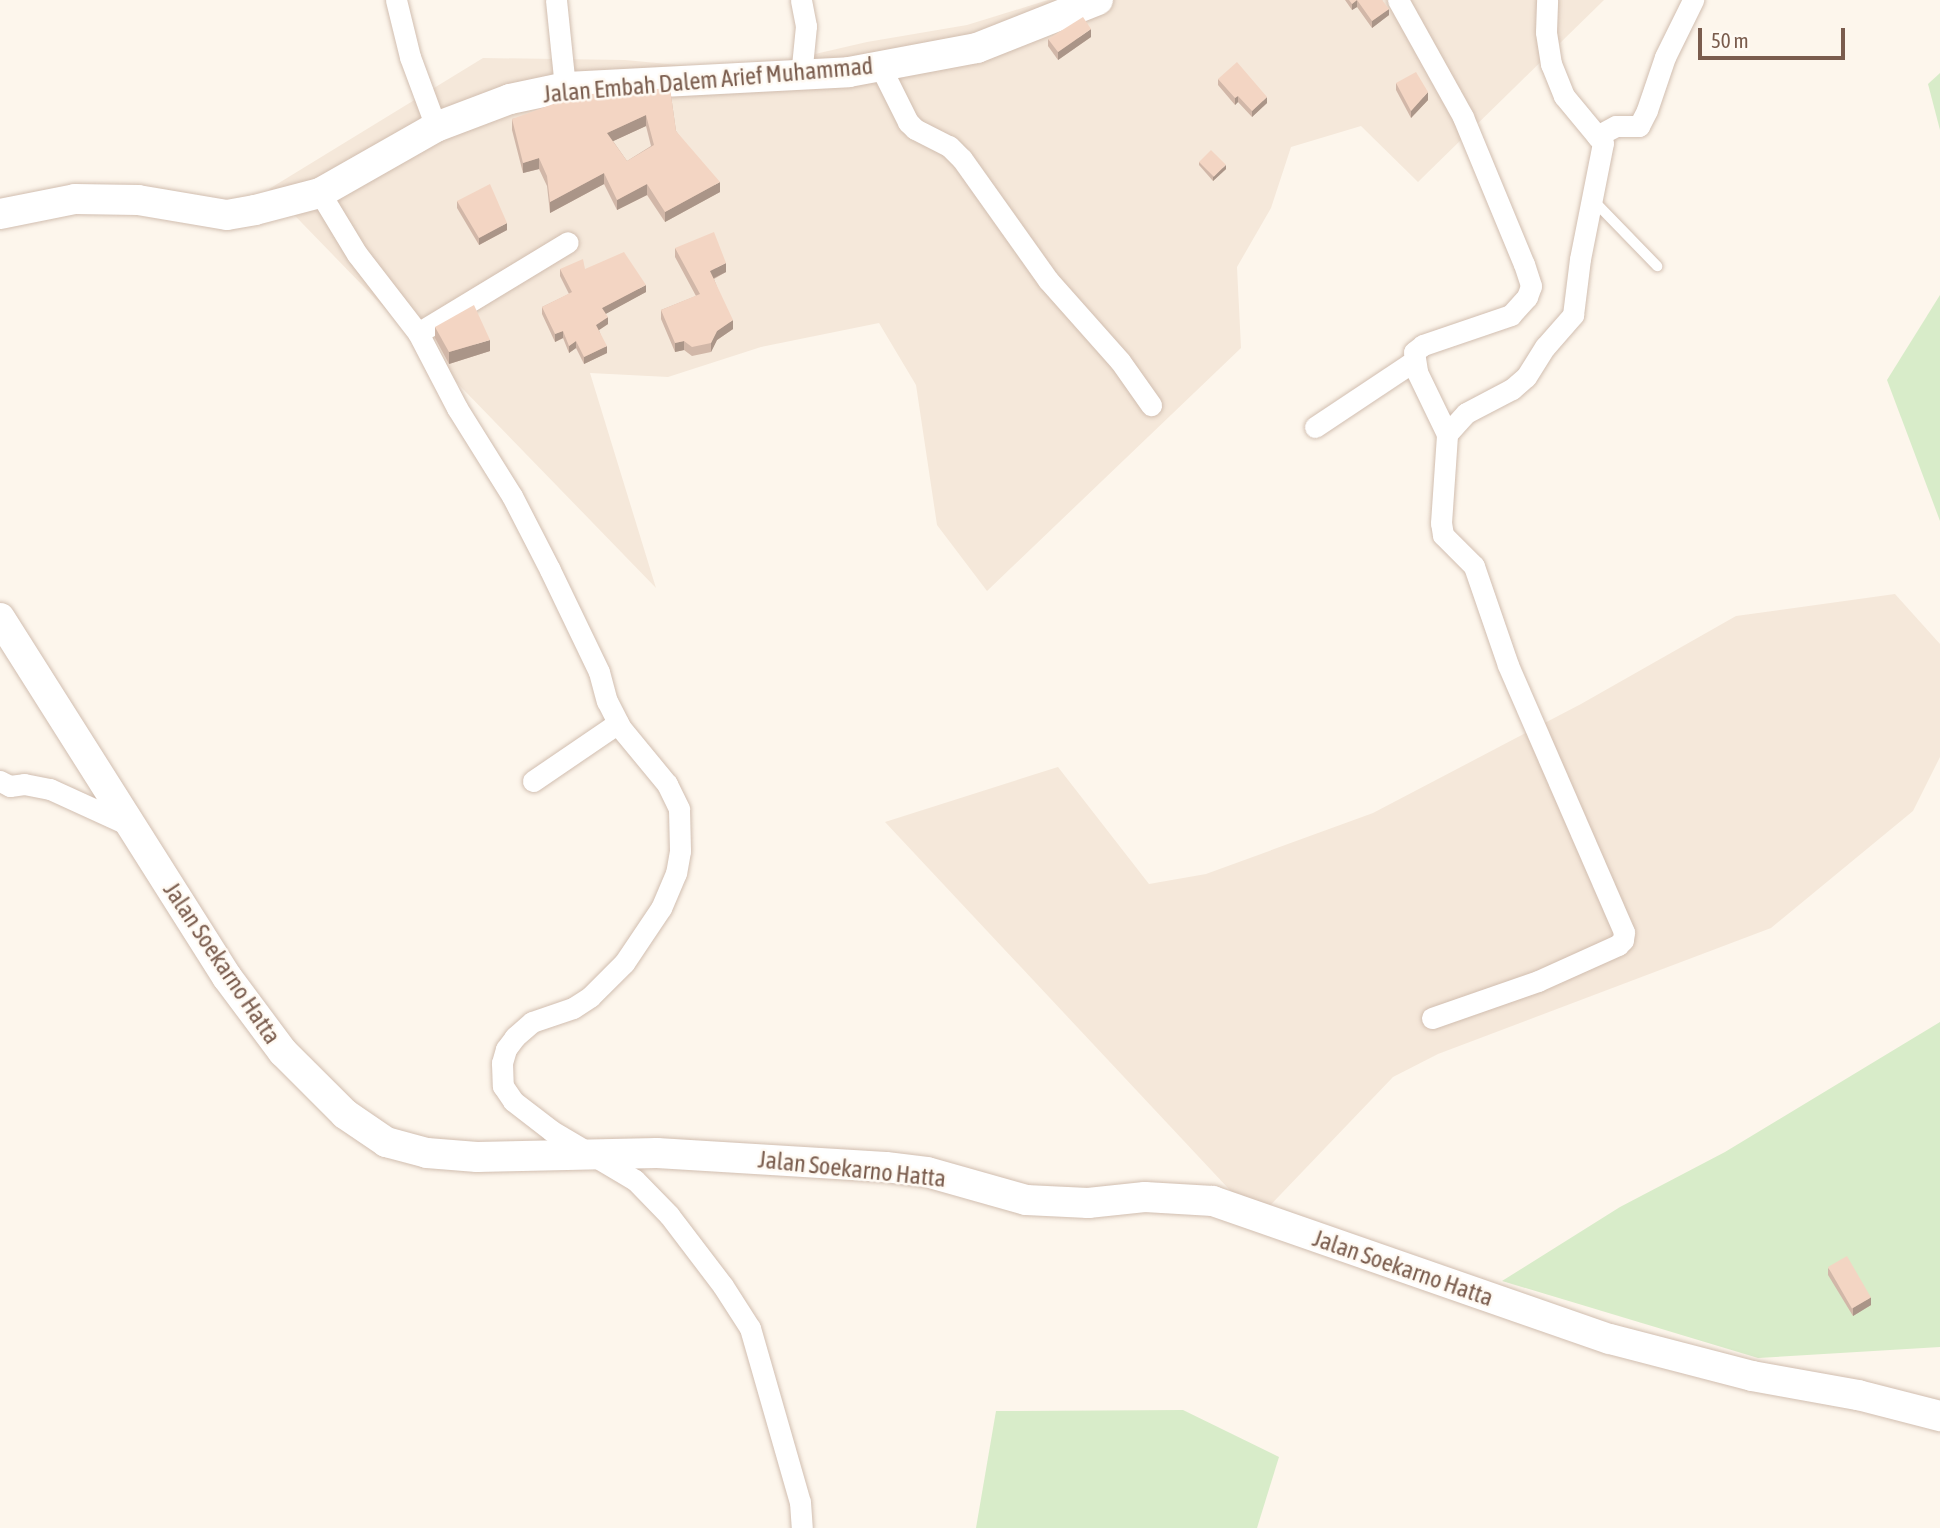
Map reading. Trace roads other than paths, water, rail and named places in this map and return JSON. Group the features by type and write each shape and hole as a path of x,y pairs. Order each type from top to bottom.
{"street":[{"path":"396,0 410,57 436,127"},
{"path":"556,0 565,87"},
{"path":"801,0 806,26 801,76"},
{"name":"Jalan Embah Dalem Arief Muhammad","path":"0,214 75,199 138,200 227,215 320,193 436,127 510,99 565,87 801,76 880,66 977,48 1098,0"},
{"path":"1398,0 1463,117 1531,286 1527,298 1511,315 1423,345 1414,352 1413,361 1447,434 1440,523 1443,535 1474,566 1508,665 1624,932 1623,940 1618,946 1538,981 1432,1018"},
{"path":"1447,434 1466,413 1512,389 1526,377 1545,347 1573,315 1580,259 1604,143 1564,96 1551,64 1546,32 1546,0"},
{"path":"1597,136 1616,126 1639,126 1665,57 1693,0"},
{"path":"880,66 908,122 915,129 948,146 962,159 1048,280 1120,362 1151,405"},
{"path":"320,193 357,254 418,332 457,408 512,496 550,570 599,672 607,701 618,723 676,800 680,824 676,873 662,908 615,973 573,1008 533,1022 510,1043 502,1063 503,1086 513,1101 569,1142 596,1155 635,1180 669,1215 723,1286 750,1328 800,1502 802,1528"},
{"path":"418,332 568,242"},
{"path":"1315,427 1413,361"},
{"name":"Jalan Soekarno Hatta","path":"0,618 227,977 283,1052 345,1114 386,1142 427,1153 477,1157 657,1153 927,1172 1026,1200 1088,1203 1145,1197 1213,1201 1610,1339 1752,1376 1858,1395 1940,1416"},
{"path":"533,781 618,723"},
{"path":"0,781 10,786 24,784 50,789 133,827"}],"lane":[{"path":"1594,201 1657,266"}]}
